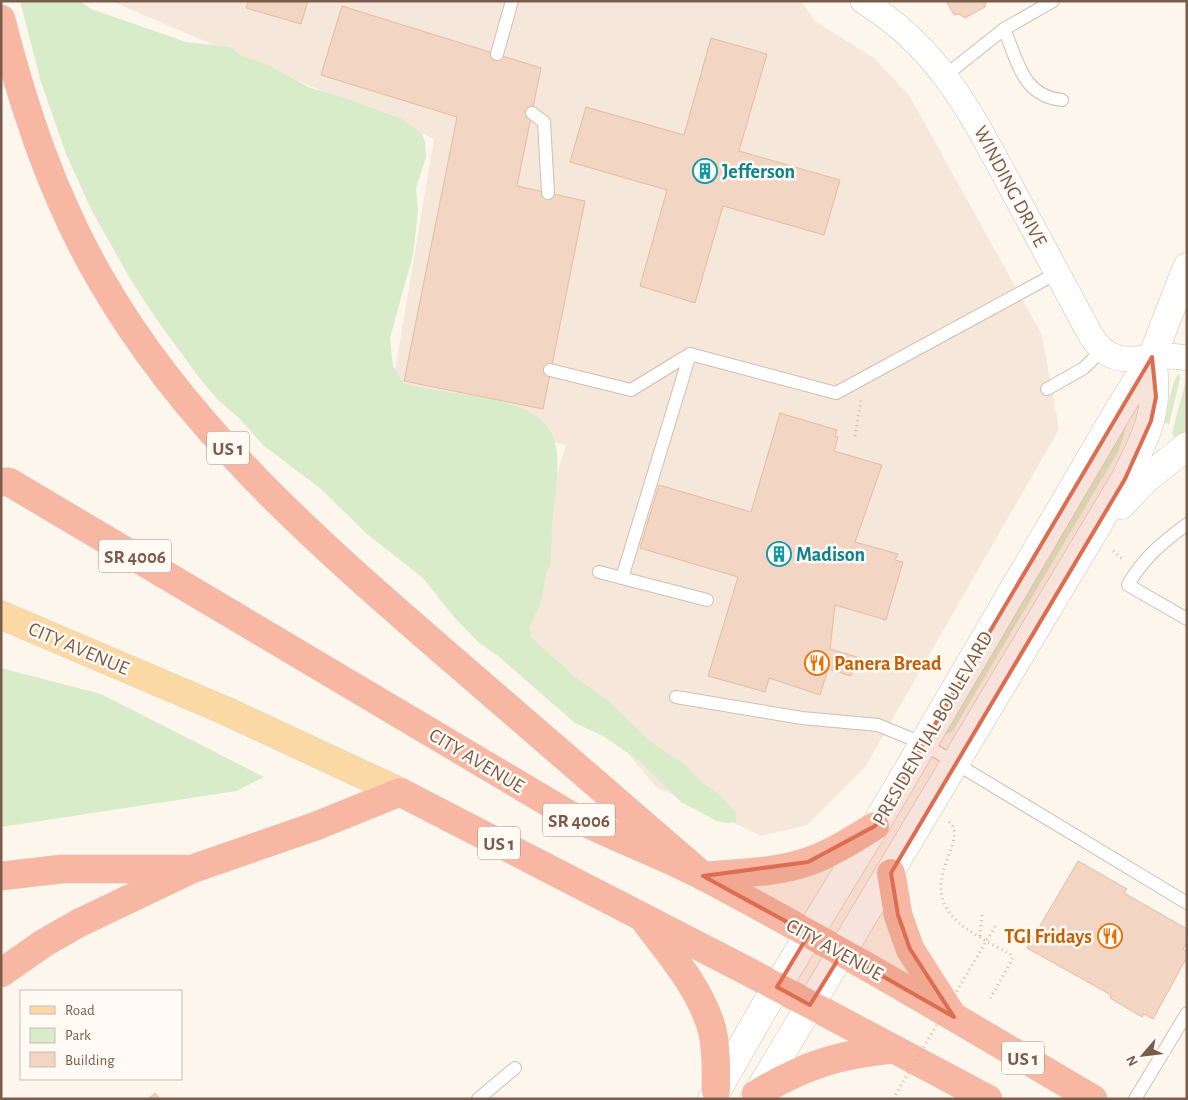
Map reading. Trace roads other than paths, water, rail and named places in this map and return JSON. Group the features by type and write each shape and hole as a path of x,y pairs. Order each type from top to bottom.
{"highway":[{"name":"US 1","path":"1,19 30,123 74,229 100,278 129,325 205,424 309,531 360,578 703,876"},
{"name":"CITY AVENUE","path":"4,480 568,814 606,834 703,876 954,1017 1093,1099"},
{"name":"CITY AVENUE","path":"400,792 642,916 988,1099"},
{"path":"1,973 44,943 79,923 192,869 316,826 400,792"},
{"path":"703,876 771,870 808,862 840,848 875,826"},
{"path":"1,876 62,869 192,869"},
{"path":"891,873 898,915 910,949 954,1017"},
{"path":"642,916 691,984 703,1005 711,1026 715,1047 714,1095"},
{"path":"755,1096 796,1072 821,1061 848,1054 894,1049"}],"main road":[{"path":"1152,358 1187,267"},
{"name":"PRESIDENTIAL BOULEVARD","path":"755,1096 891,873 1125,478 1151,421 1156,397 1152,358"},
{"name":"PRESIDENTIAL BOULEVARD","path":"714,1095 808,934 875,826 1120,408 1152,358"},
{"path":"1086,544 1130,495 1187,446"},
{"name":"CITY AVENUE","path":"1,615 226,711 400,792"}],"street":[{"name":"WINDING DRIVE","path":"863,1 899,27 946,75 970,111 1090,334 1102,350"},
{"path":"1102,350 1112,357 1187,358"}],"lane":[{"path":"497,54 512,1"},
{"path":"946,75 1004,30 1053,1"},
{"path":"1004,30 1032,88 1044,97 1062,100"},
{"path":"532,113 544,122 548,193"},
{"path":"550,370 631,390 690,354 836,393 1057,273"},
{"path":"1047,389 1084,368 1102,350"},
{"path":"622,578 690,354"},
{"path":"1187,524 1158,546 1143,561 1128,585 1187,619"},
{"path":"599,572 707,600"},
{"path":"676,697 802,718 878,724 922,743 1187,903"},
{"path":"1136,1099 1187,1013"},
{"path":"478,1099 515,1068"}],"place":[{"name":"Jefferson","path":"705,171"},
{"name":"Madison","path":"779,554"},
{"name":"Panera Bread","path":"817,663"},
{"name":"TGI Fridays","path":"1110,936"}]}
